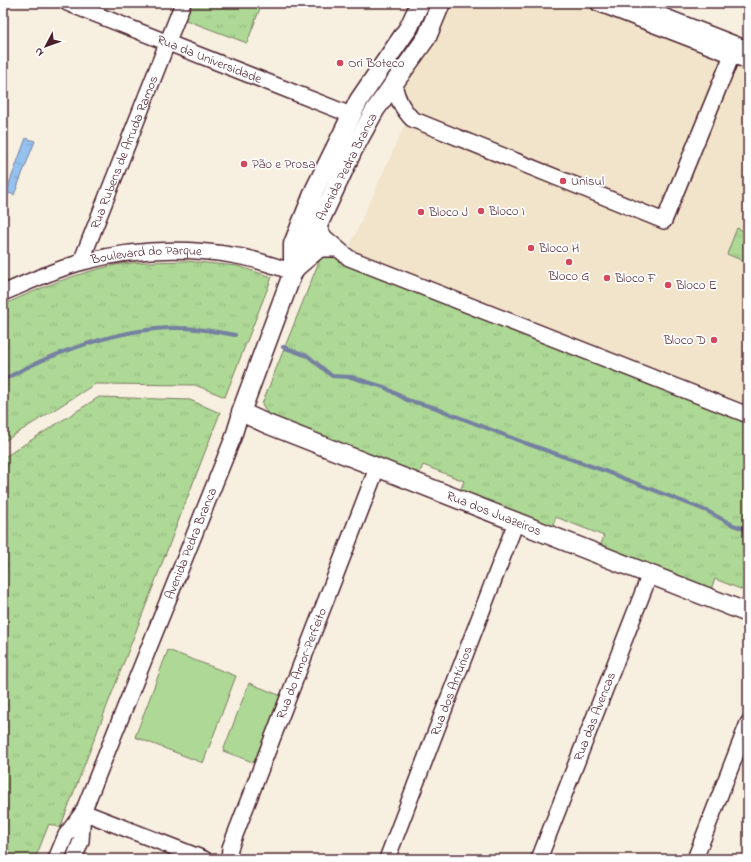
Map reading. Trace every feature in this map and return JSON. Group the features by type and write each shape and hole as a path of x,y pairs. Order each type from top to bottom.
{"street":[{"name":"Rua da Universidade","path":"67,3 352,115"},
{"name":"Rua Rubens de Arruda Ramos","path":"81,262 183,3"},
{"name":"Avenida Pedra Branca","path":"293,272 293,244 315,189 359,100 414,20 420,3"},
{"name":"Avenida Pedra Branca","path":"56,859 66,834 83,812 233,438 241,412 293,272 307,249 352,152 375,110 427,37 441,3"},
{"path":"598,3 748,61"},
{"path":"630,3 748,50"},
{"path":"394,84 396,96 402,108 412,119 664,221 732,55"},
{"path":"318,225 323,236 349,258 748,415"},
{"path":"293,272 320,249 337,249"},
{"name":"Boulevard do Parque","path":"3,293 43,275 81,262 120,254 186,250 239,256 293,272"},
{"name":"Rua dos Juazeiros","path":"241,412 377,468 748,613"},
{"name":"Rua do Amor-Perfeito","path":"229,859 230,848 377,468"},
{"name":"Rua dos Antúrios","path":"387,859 516,522"},
{"name":"Rua das Avencas","path":"539,859 650,574"},
{"path":"695,859 748,723"},
{"name":"Avenida Pedra Branca","path":"74,859 81,841 83,812"},
{"path":"83,812 204,859"}],"shaded area":[{"name":"Unisul","path":"449,3 582,3 748,68 748,409 348,250 410,113 399,92"}],"green space":[{"path":"189,3 262,3 247,43 183,19"},
{"path":"737,228 748,233 748,263 727,254"},
{"path":"331,250 347,262 748,423 748,592 715,579 711,589 600,547 604,536 556,517 552,528 459,493 464,481 423,465 418,477 269,416 262,404 322,254"},
{"path":"186,261 237,266 272,277 225,397 195,385 95,384 3,442 3,305 58,282 101,268 133,263"},
{"path":"99,397 190,400 220,413 60,828 49,824 35,859 3,859 3,458"},
{"path":"168,650 236,676 203,763 135,737"},
{"path":"249,683 284,697 258,764 223,751"}],"water":[{"path":"26,138 35,141 14,195 6,192"}],"waterway":[{"path":"3,380 65,351 113,336 136,331 187,328 235,335"},
{"path":"283,347 308,356 332,376 351,377 384,387 407,400 433,407 525,443 605,471 707,511 733,525 748,530"}],"place":[{"name":"Ori Boteco","path":"340,63"},
{"name":"Pão e Prosa","path":"244,164"},
{"name":"Unisul","path":"563,181"},
{"name":"Bloco I","path":"481,211"},
{"name":"Bloco J","path":"421,212"},
{"name":"Bloco H","path":"531,248"},
{"name":"Bloco G","path":"569,262"},
{"name":"Bloco F","path":"607,278"},
{"name":"Bloco E","path":"668,285"},
{"name":"Bloco D","path":"714,340"}]}
